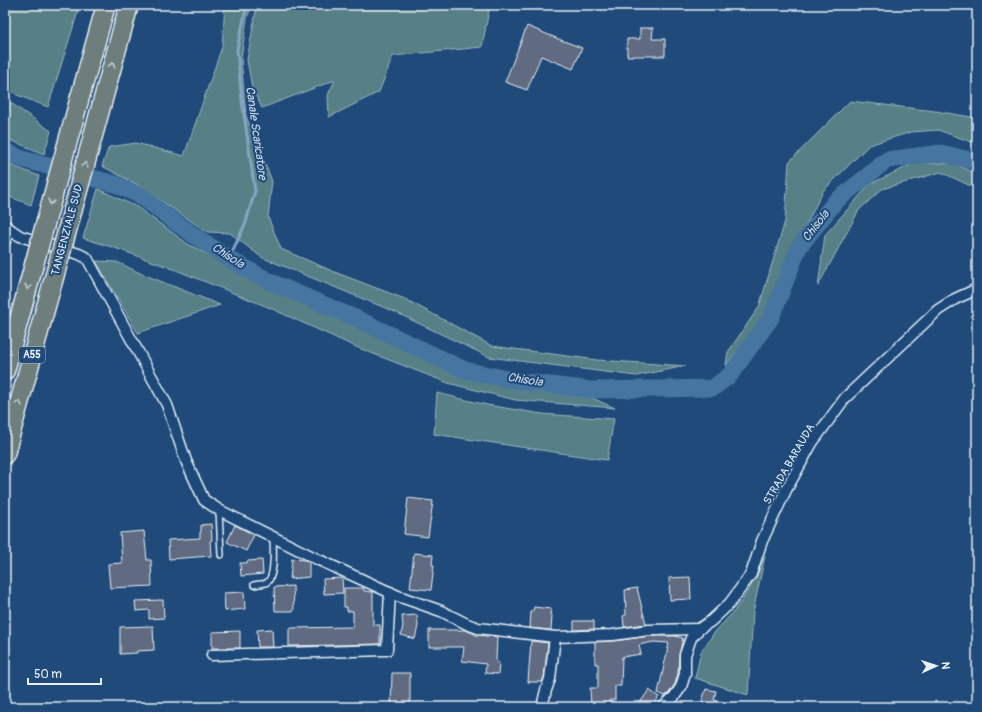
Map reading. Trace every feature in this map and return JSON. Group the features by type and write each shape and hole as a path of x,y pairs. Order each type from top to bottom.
{"highway":[{"name":"TANGENZIALE SUD","path":"5,370 106,5"},
{"name":"TANGENZIALE SUD","path":"5,454 128,5"}],"street":[{"path":"5,241 8,228 20,236 80,254 87,258 167,404 186,461 204,500 219,510 319,560 390,592 441,611 478,628 555,636 613,636 649,630 698,629"},
{"name":"STRADA BARAUDA","path":"663,707 674,697 681,687 685,674 686,655 691,638 698,629 711,621 730,603 751,574 762,541 786,490 812,443 845,398 938,310 955,299 977,289"},
{"path":"212,656 387,650 390,592"},
{"path":"542,707 550,679 555,636"}],"lane":[{"path":"219,510 221,555"},
{"path":"254,585 267,582 271,578 273,537"}],"green space":[{"path":"5,5 80,5 48,107 17,95 5,85"},
{"path":"225,5 252,5 247,18 241,58 246,116 272,181 268,217 281,249 337,273 405,299 492,346 597,360 686,366 636,376 489,357 395,312 261,257 230,233 207,232 138,185 102,166 109,147 136,143 184,156 222,47"},
{"path":"257,5 490,5 482,47 393,56 379,92 329,117 328,95 335,80 262,108 252,88 247,60"},
{"path":"5,99 51,131 44,154 5,138"},
{"path":"850,101 935,111 977,118 977,144 938,130 911,132 869,145 823,191 799,239 767,314 726,365 728,352 759,307 785,221 789,162"},
{"path":"5,163 39,176 31,205 5,195"},
{"path":"915,163 953,163 977,174 977,189 941,172 882,189 859,210 818,286 825,235 870,184"},
{"path":"98,189 137,207 188,244 277,292 367,331 453,373 517,389 592,398 615,408 515,400 448,383 356,347 268,307 171,268 83,238"},
{"path":"96,261 117,262 140,273 220,305 138,333"},
{"path":"437,393 487,405 542,414 614,419 607,460 434,434"},
{"path":"765,556 753,612 748,695 695,678 701,652 714,633 735,610 749,590"}],"building":[{"path":"527,26 582,48 573,69 541,56 527,90 505,82"},
{"path":"640,28 653,28 652,39 665,39 665,56 627,56 627,39 640,39"},
{"path":"408,498 433,501 428,537 404,534"},
{"path":"211,524 211,556 169,559 168,540 200,538 201,525"},
{"path":"235,525 254,535 246,551 227,542"},
{"path":"144,531 147,560 151,560 152,586 110,588 108,564 122,563 120,533"},
{"path":"414,553 433,555 432,565 434,565 431,590 410,588"},
{"path":"292,559 305,560 309,562 309,577 290,579"},
{"path":"262,560 263,574 241,576 240,563"},
{"path":"690,577 691,599 670,600 669,578"},
{"path":"342,578 343,593 324,594 323,579"},
{"path":"293,586 294,611 275,611 274,587"},
{"path":"344,588 364,588 364,591 373,592 373,625 380,625 380,644 289,646 289,628 353,627 353,611 347,611 347,607 344,607"},
{"path":"637,588 646,624 624,627 623,616 626,615 625,590"},
{"path":"244,592 245,609 225,611 224,593"},
{"path":"163,600 164,618 149,619 149,610 136,611 135,601"},
{"path":"534,607 551,609 551,630 530,628 531,611 533,611"},
{"path":"417,615 418,626 415,639 401,635 403,626 402,616"},
{"path":"574,621 594,621 594,629 574,630"},
{"path":"153,626 154,650 120,654 120,627"},
{"path":"272,629 273,647 258,647 257,630"},
{"path":"429,630 465,630 475,635 497,637 496,662 499,663 498,674 485,673 486,664 462,661 464,647 429,647"},
{"path":"240,631 240,648 212,648 212,632"},
{"path":"650,636 675,636 683,638 679,655 678,673 675,684 669,693 665,696 658,693 669,643 653,642 639,645 641,654 622,657 621,686 615,686 615,700 610,700 610,707 591,707 590,688 598,688 598,664 595,664 595,642"},
{"path":"531,641 548,643 544,677 542,682 528,682"},
{"path":"392,673 410,673 410,707 391,707"},
{"path":"706,689 716,691 714,700 731,704 731,707 700,707"},
{"path":"649,690 659,697 652,707 637,707"}],"waterway":[{"name":"Canale Scaricatore","path":"229,259 246,222 255,191 242,100 237,49 247,5"},
{"name":"Chisola","path":"5,151 22,159 115,184 141,196 179,225 229,259 271,282 353,317 465,370 517,381 592,390 713,388 730,375 771,318 799,247 835,202 887,160 941,153 977,162"}]}
